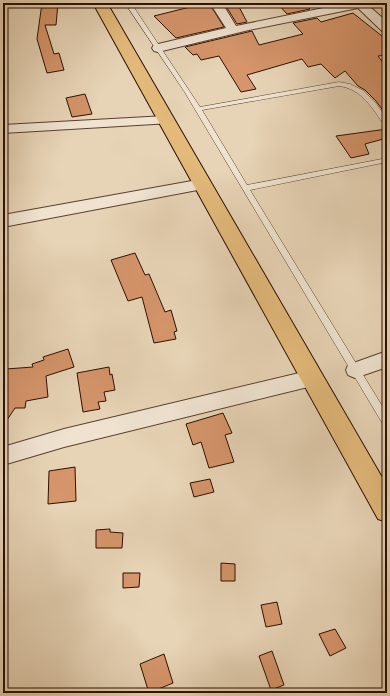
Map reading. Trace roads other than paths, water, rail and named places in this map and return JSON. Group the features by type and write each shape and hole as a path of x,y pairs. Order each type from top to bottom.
{"highway":[{"path":"100,3 387,510"}],"street":[{"path":"216,3 233,30"},
{"path":"158,48 233,30 363,4 387,29"},
{"path":"3,129 166,120"},
{"path":"3,221 203,184"},
{"path":"355,370 387,359"},
{"path":"3,456 64,438 312,378"}],"lane":[{"path":"128,3 198,109 244,188 387,423"},
{"path":"198,109 339,84 347,84 363,92 387,124"},
{"path":"244,188 387,160"}]}
